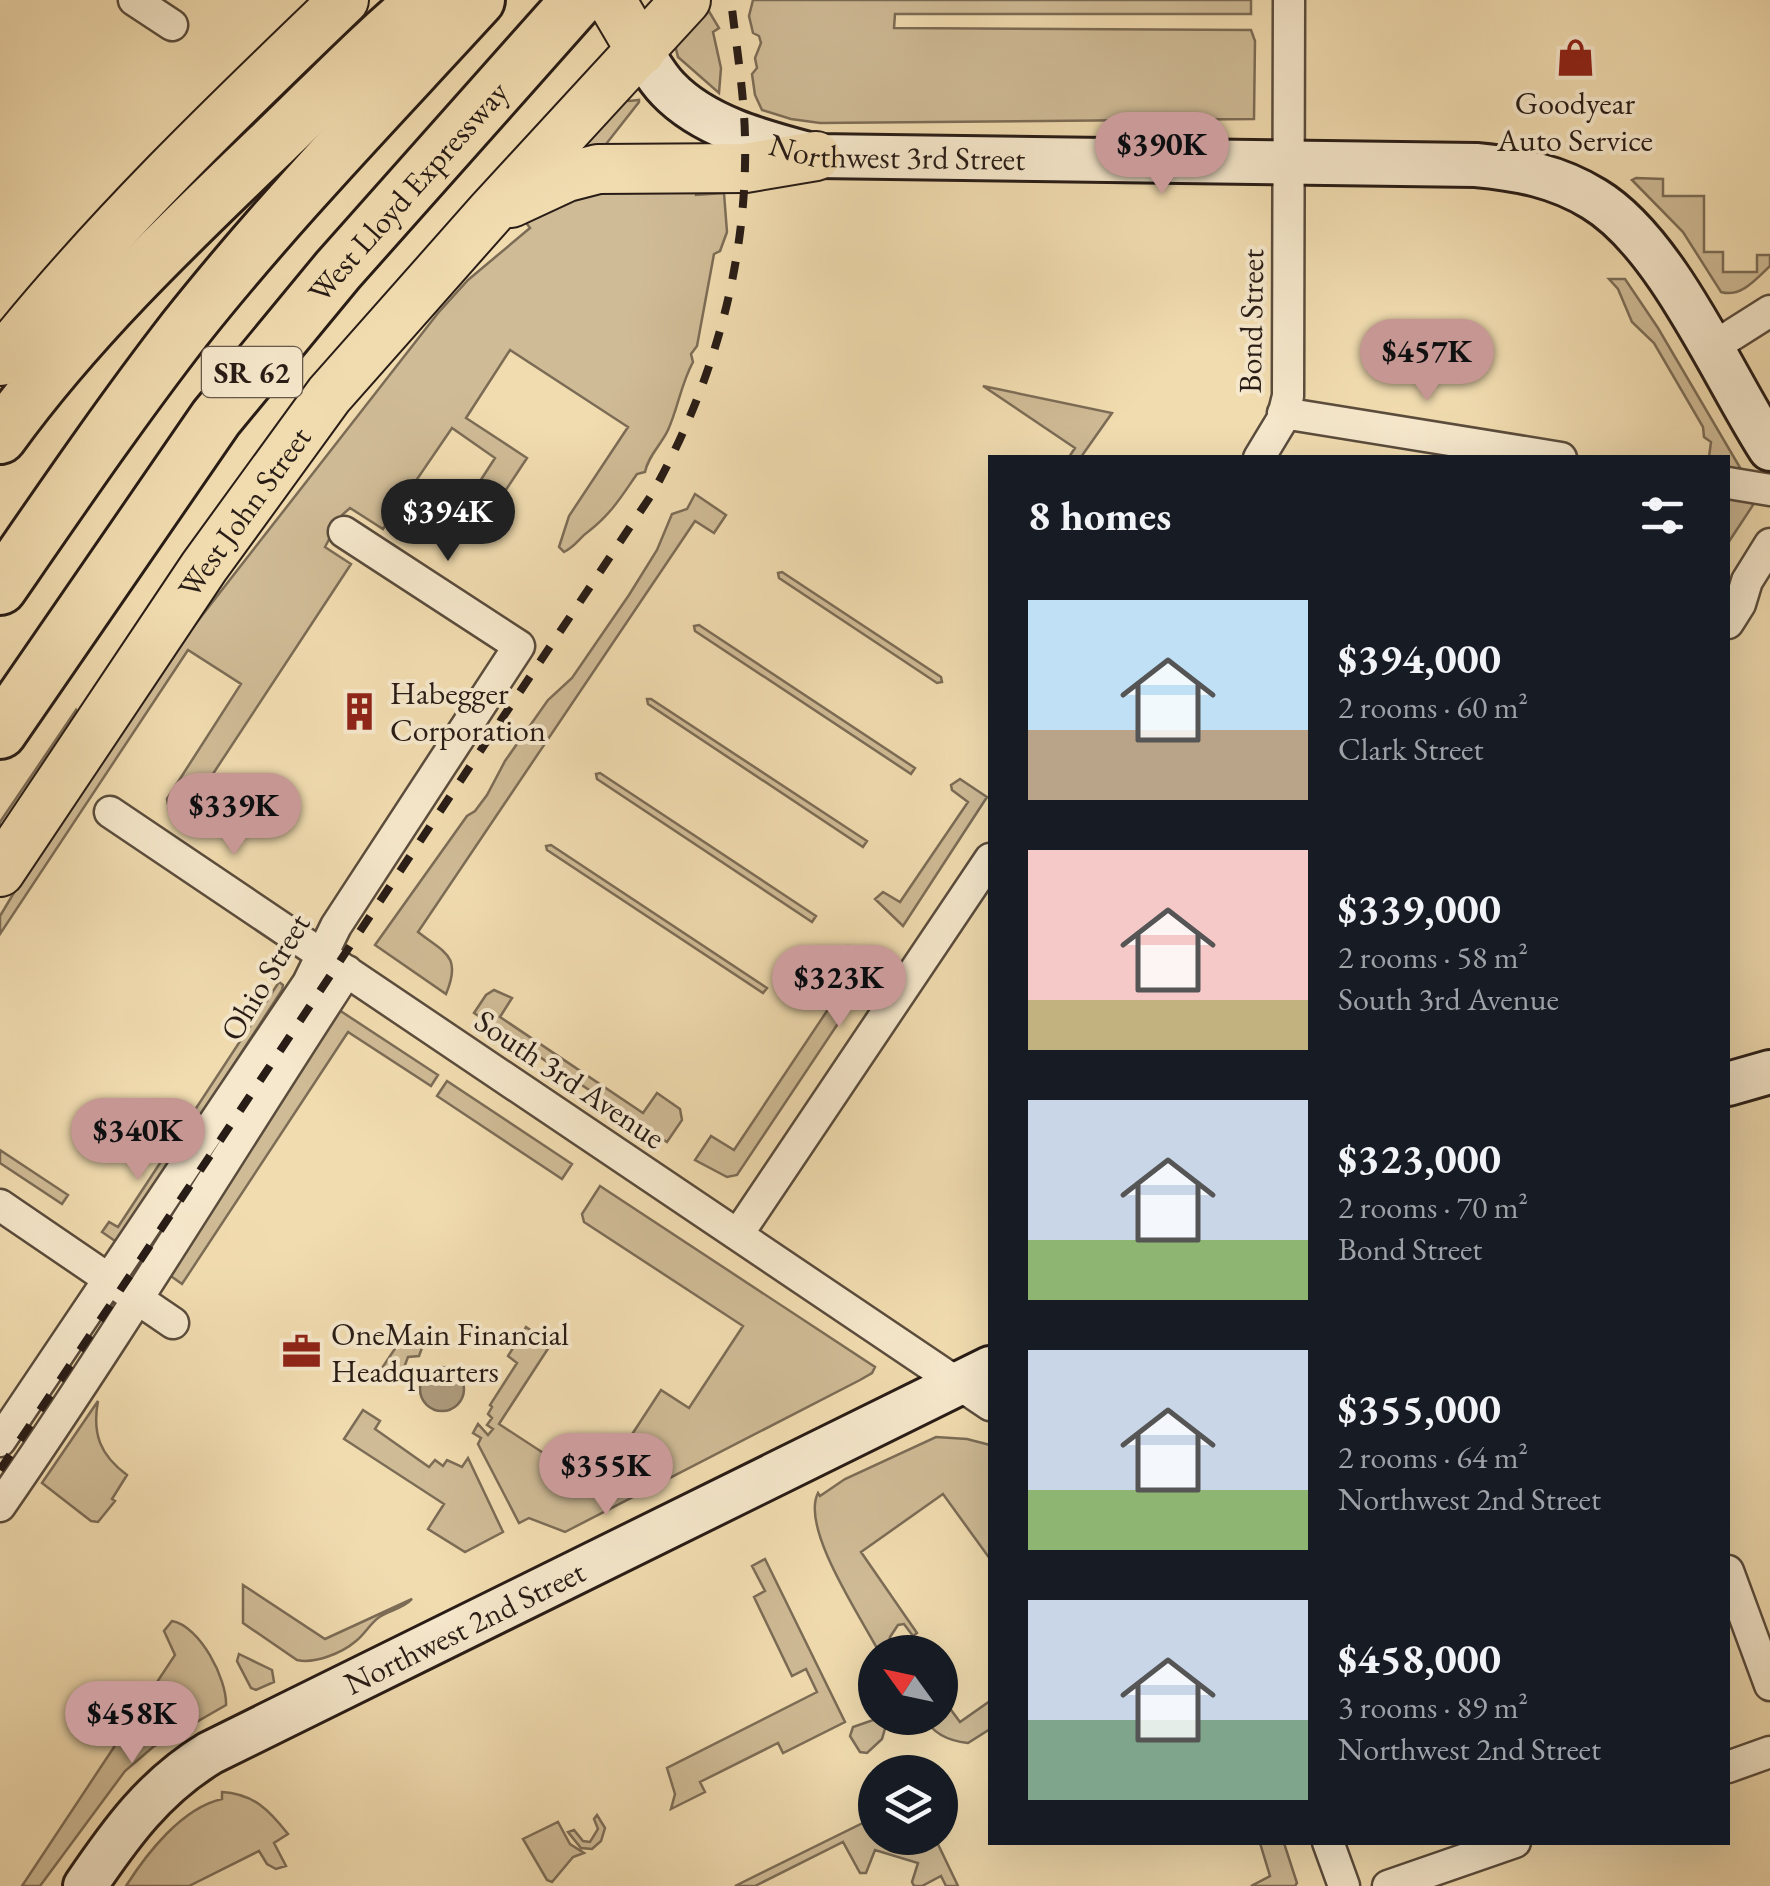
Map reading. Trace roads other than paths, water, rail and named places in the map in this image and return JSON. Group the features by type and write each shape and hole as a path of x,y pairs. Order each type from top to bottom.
{"highway":[{"name":"SR 62","path":"0,588 124,409 188,326 313,180 478,0"},
{"name":"West Lloyd Expressway","path":"0,732 216,418 338,270 578,0"},
{"path":"0,437 84,334 196,216 415,8"}],"main road":[{"path":"0,361 51,296 154,185 344,0"},
{"path":"611,0 640,51"},
{"name":"West John Street","path":"0,872 204,567 329,396 490,212 686,0"},
{"name":"Northwest 3rd Street","path":"640,51 668,90 695,110 771,144 816,156 1476,165 1514,168 1557,180 1594,198 1644,242 1770,449"},
{"path":"490,212 567,177 598,169 745,168 816,156"},
{"path":"1730,1083 1770,1072"},
{"name":"Northwest 2nd Street","path":"85,1886 145,1804 190,1765 980,1386"}],"street":[{"path":"134,0 172,25"},
{"name":"Bond Street","path":"1262,455 1288,396 1289,0"},
{"path":"1710,349 1770,312"},
{"path":"1283,413 1542,455"},
{"path":"1730,484 1770,490"},
{"name":"Ohio Street","path":"0,1506 137,1299 336,963 336,926 519,646 344,532"},
{"path":"1734,614 1745,584 1770,544"},
{"path":"1734,614 1770,586"},
{"name":"South 3rd Avenue","path":"110,812 738,1234 980,1386"},
{"path":"738,1234 988,862"},
{"name":"Ohio Street","path":"0,1441 108,1279 336,963"},
{"path":"0,1205 172,1324"},
{"path":"1730,1575 1770,1685"},
{"path":"1730,1766 1770,1752"},
{"path":"1329,1845 1344,1886"},
{"path":"1388,1886 1507,1845"}],"railway":[{"path":"0,1470 652,494 674,452 709,366 733,276 740,230 744,120 731,0"}],"place":[{"name":"Goodyear Auto Service","path":"1575,58"},
{"name":"Habegger Corporation","path":"360,711"},
{"name":"OneMain Financial Headquarters","path":"301,1352"}]}
